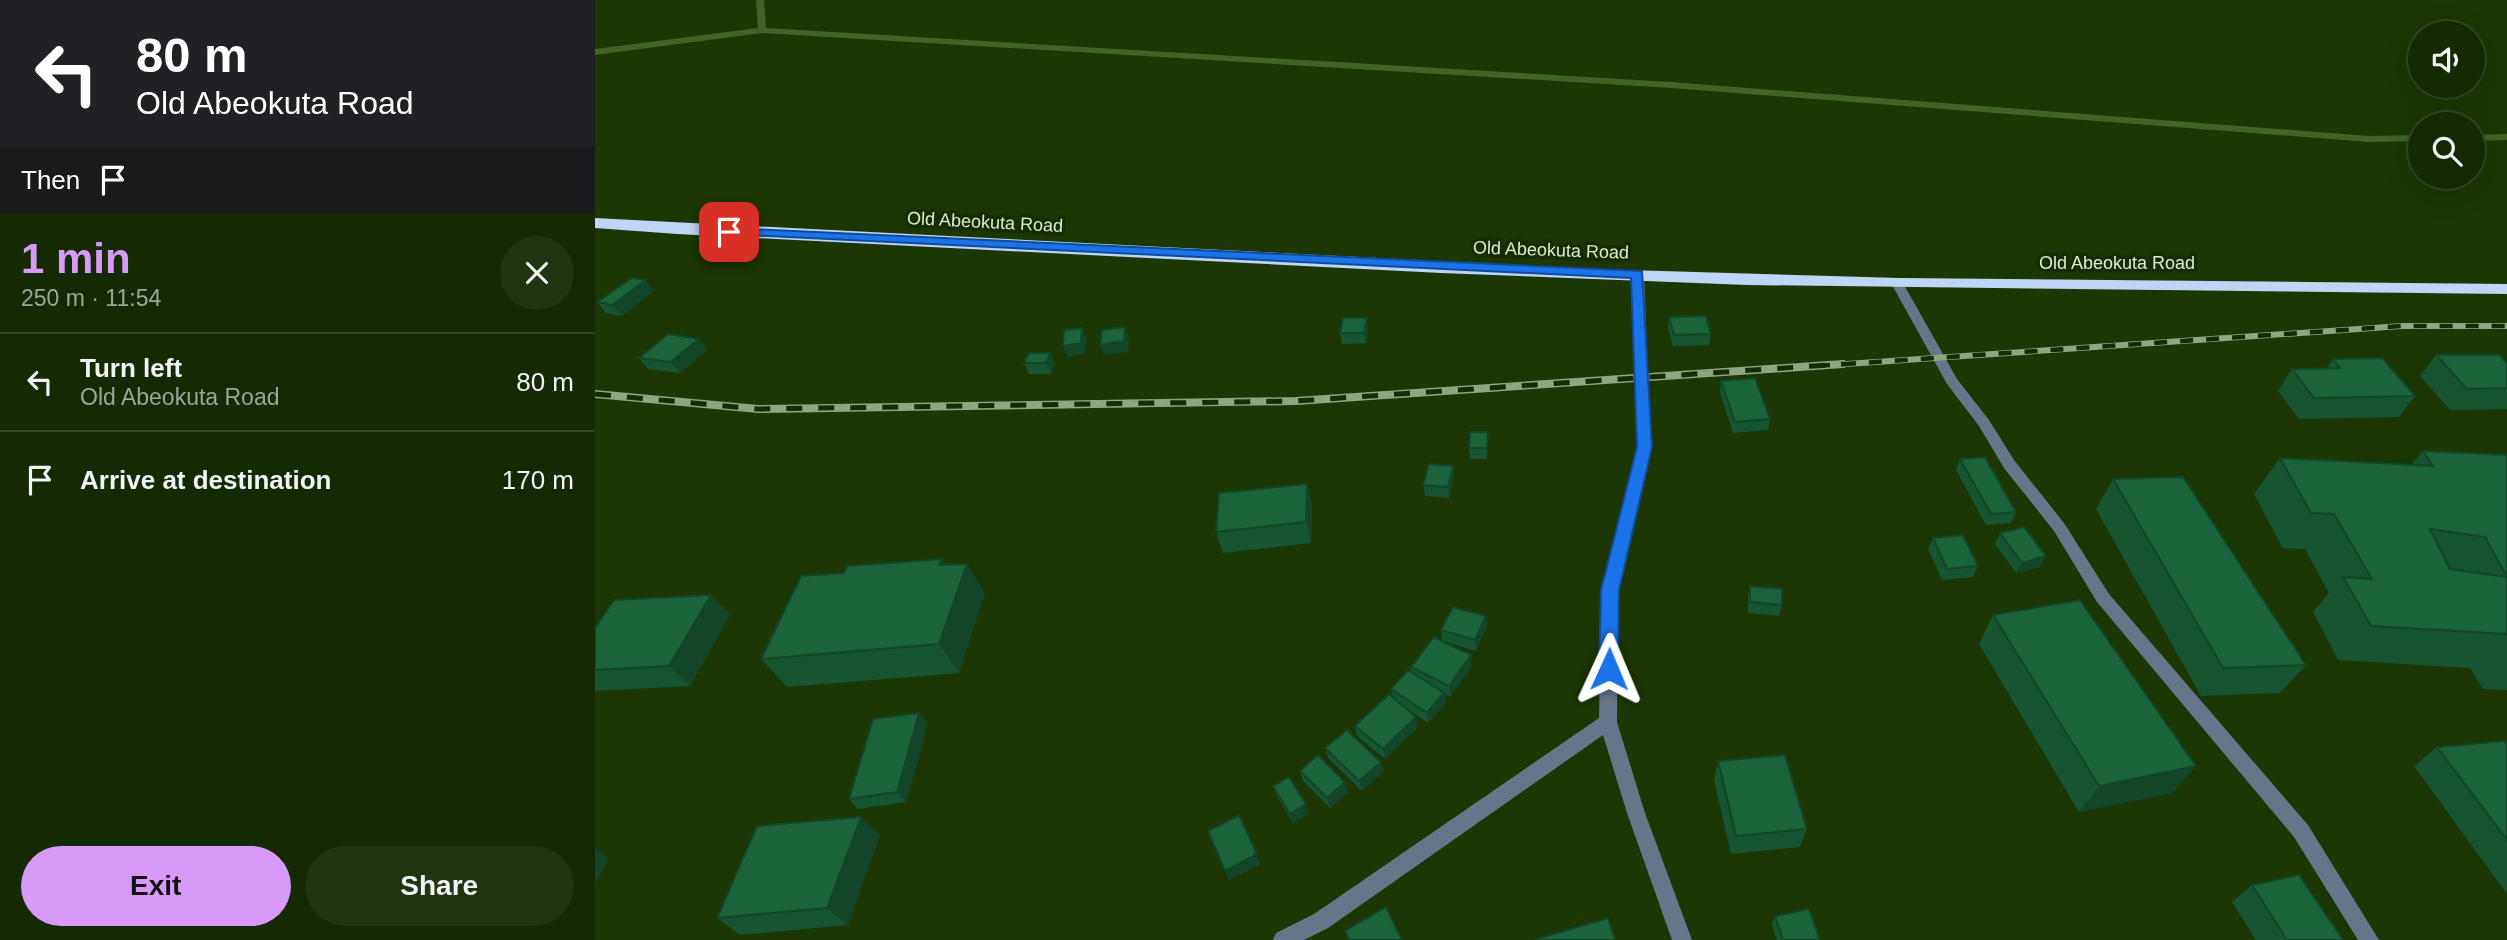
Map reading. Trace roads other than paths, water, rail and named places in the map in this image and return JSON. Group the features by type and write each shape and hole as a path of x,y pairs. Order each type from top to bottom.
{"highway":[{"name":"Old Abeokuta Road","path":"595,223 1638,274 1897,283 2329,284 2507,289"}],"street":[{"path":"1638,274 1644,447 1610,590 1608,722 1636,813 1682,940"},
{"path":"1897,283 1952,381 1984,423 2009,464 2059,527 2103,598 2301,831 2369,940"},
{"path":"1283,940 1321,921 1608,722"}],"waterway":[{"path":"760,0 762,30"},
{"path":"595,52 762,30"},
{"path":"762,30 1671,85 2369,139 2408,138"},
{"path":"2485,138 2507,137"}],"railway":[{"path":"1817,366 2402,326 2507,326"},
{"path":"595,394 758,409 1296,401 1843,364"}]}
